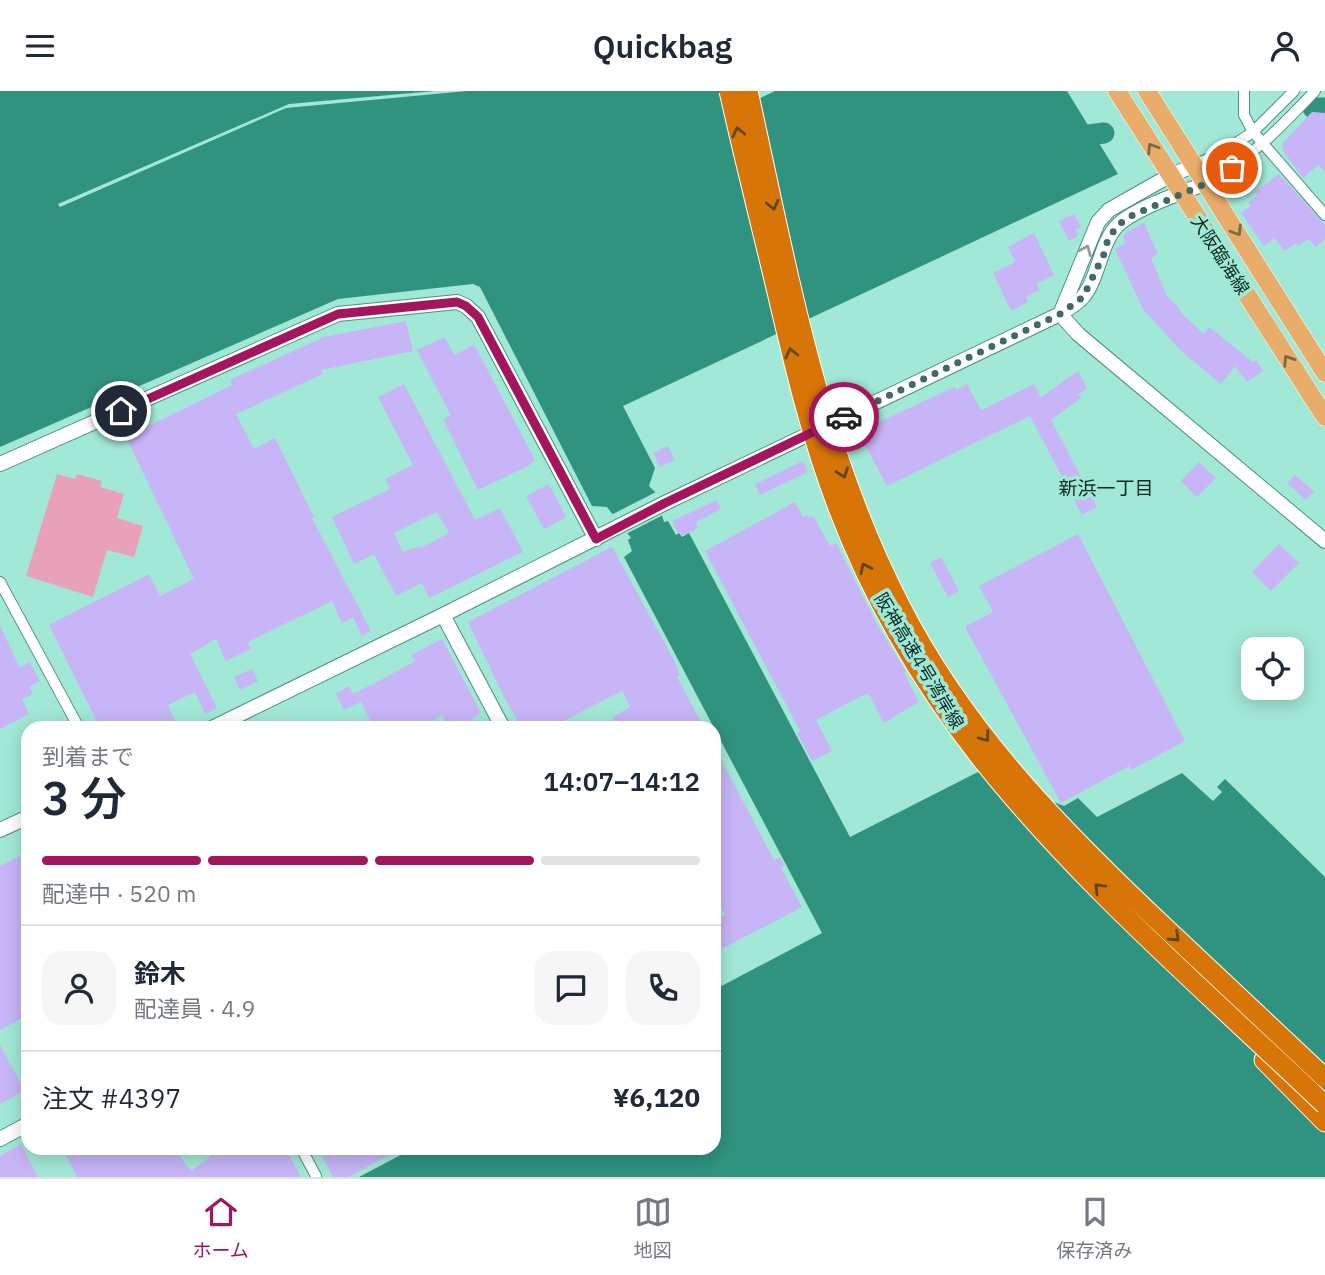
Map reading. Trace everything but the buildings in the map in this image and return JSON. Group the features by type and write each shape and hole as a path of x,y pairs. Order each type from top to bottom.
{"highway":[{"name":"阪神高速4号湾岸線","path":"729,91 803,402 839,510 862,562 912,657 977,754 1047,835 1132,922 1325,1105"},
{"name":"阪神高速4号湾岸線","path":"748,91 819,402 854,505 901,607 922,643 957,699 990,744 1055,819 1102,868 1325,1078"},
{"path":"1132,922 1166,961 1325,1122"}],"main road":[{"name":"大阪臨海線","path":"1116,91 1325,417"},
{"name":"大阪臨海線","path":"1147,91 1325,373"}],"street":[{"path":"1244,91 1244,115 1253,132 1325,215"},
{"path":"226,721 665,503 1060,314 1083,297 1104,254 1108,239 1118,225 1133,215 1207,183 1232,168 1264,144 1315,91"},
{"path":"1060,314 1098,222 1109,210 1169,176 1224,151 1253,132 1292,93 1300,106"},
{"path":"0,464 338,314 457,302 478,317 596,539"},
{"path":"1060,314 1078,334 1325,541"},
{"path":"0,582 75,721"},
{"path":"443,615 499,721"},
{"path":"0,830 21,820"},
{"path":"0,1139 21,1128"},
{"path":"305,1155 316,1176"}],"shaded area":[{"path":"0,91 749,91 750,103 775,91 1067,91 1118,174 623,406 655,468 649,486 655,492 664,522 668,521 676,535 679,533 682,537 689,533 850,837 978,772 1064,806 1078,798 1097,817 1182,773 1213,801 1222,792 1217,787 1225,779 1325,877 1325,1177 359,1177 401,1155 721,1155 721,986 822,933 721,741 721,721 710,721 624,557 632,551 628,540 631,538 607,507 592,506 480,287 473,284 338,299 0,447"},
{"path":"57,474 75,479 77,474 102,481 100,487 124,494 117,518 143,526 134,557 107,550 93,597 26,576"}],"pier":[{"path":"435,91 467,91 286,108 60,207 58,204 289,104"},
{"path":"658,491 665,514 624,535 609,516"}],"waterway":[{"path":"1313,108 1325,108"},
{"path":"1065,138 1104,133"}],"way so far":[{"path":"844,417 1060,314 1083,297 1104,254 1108,239 1118,225 1133,215 1207,183 1232,168"}],"district":[{"name":"新浜一丁目","path":"1106,488"}],"route":[{"path":"121,411 338,314 457,302 478,317 596,539 844,417"}]}
